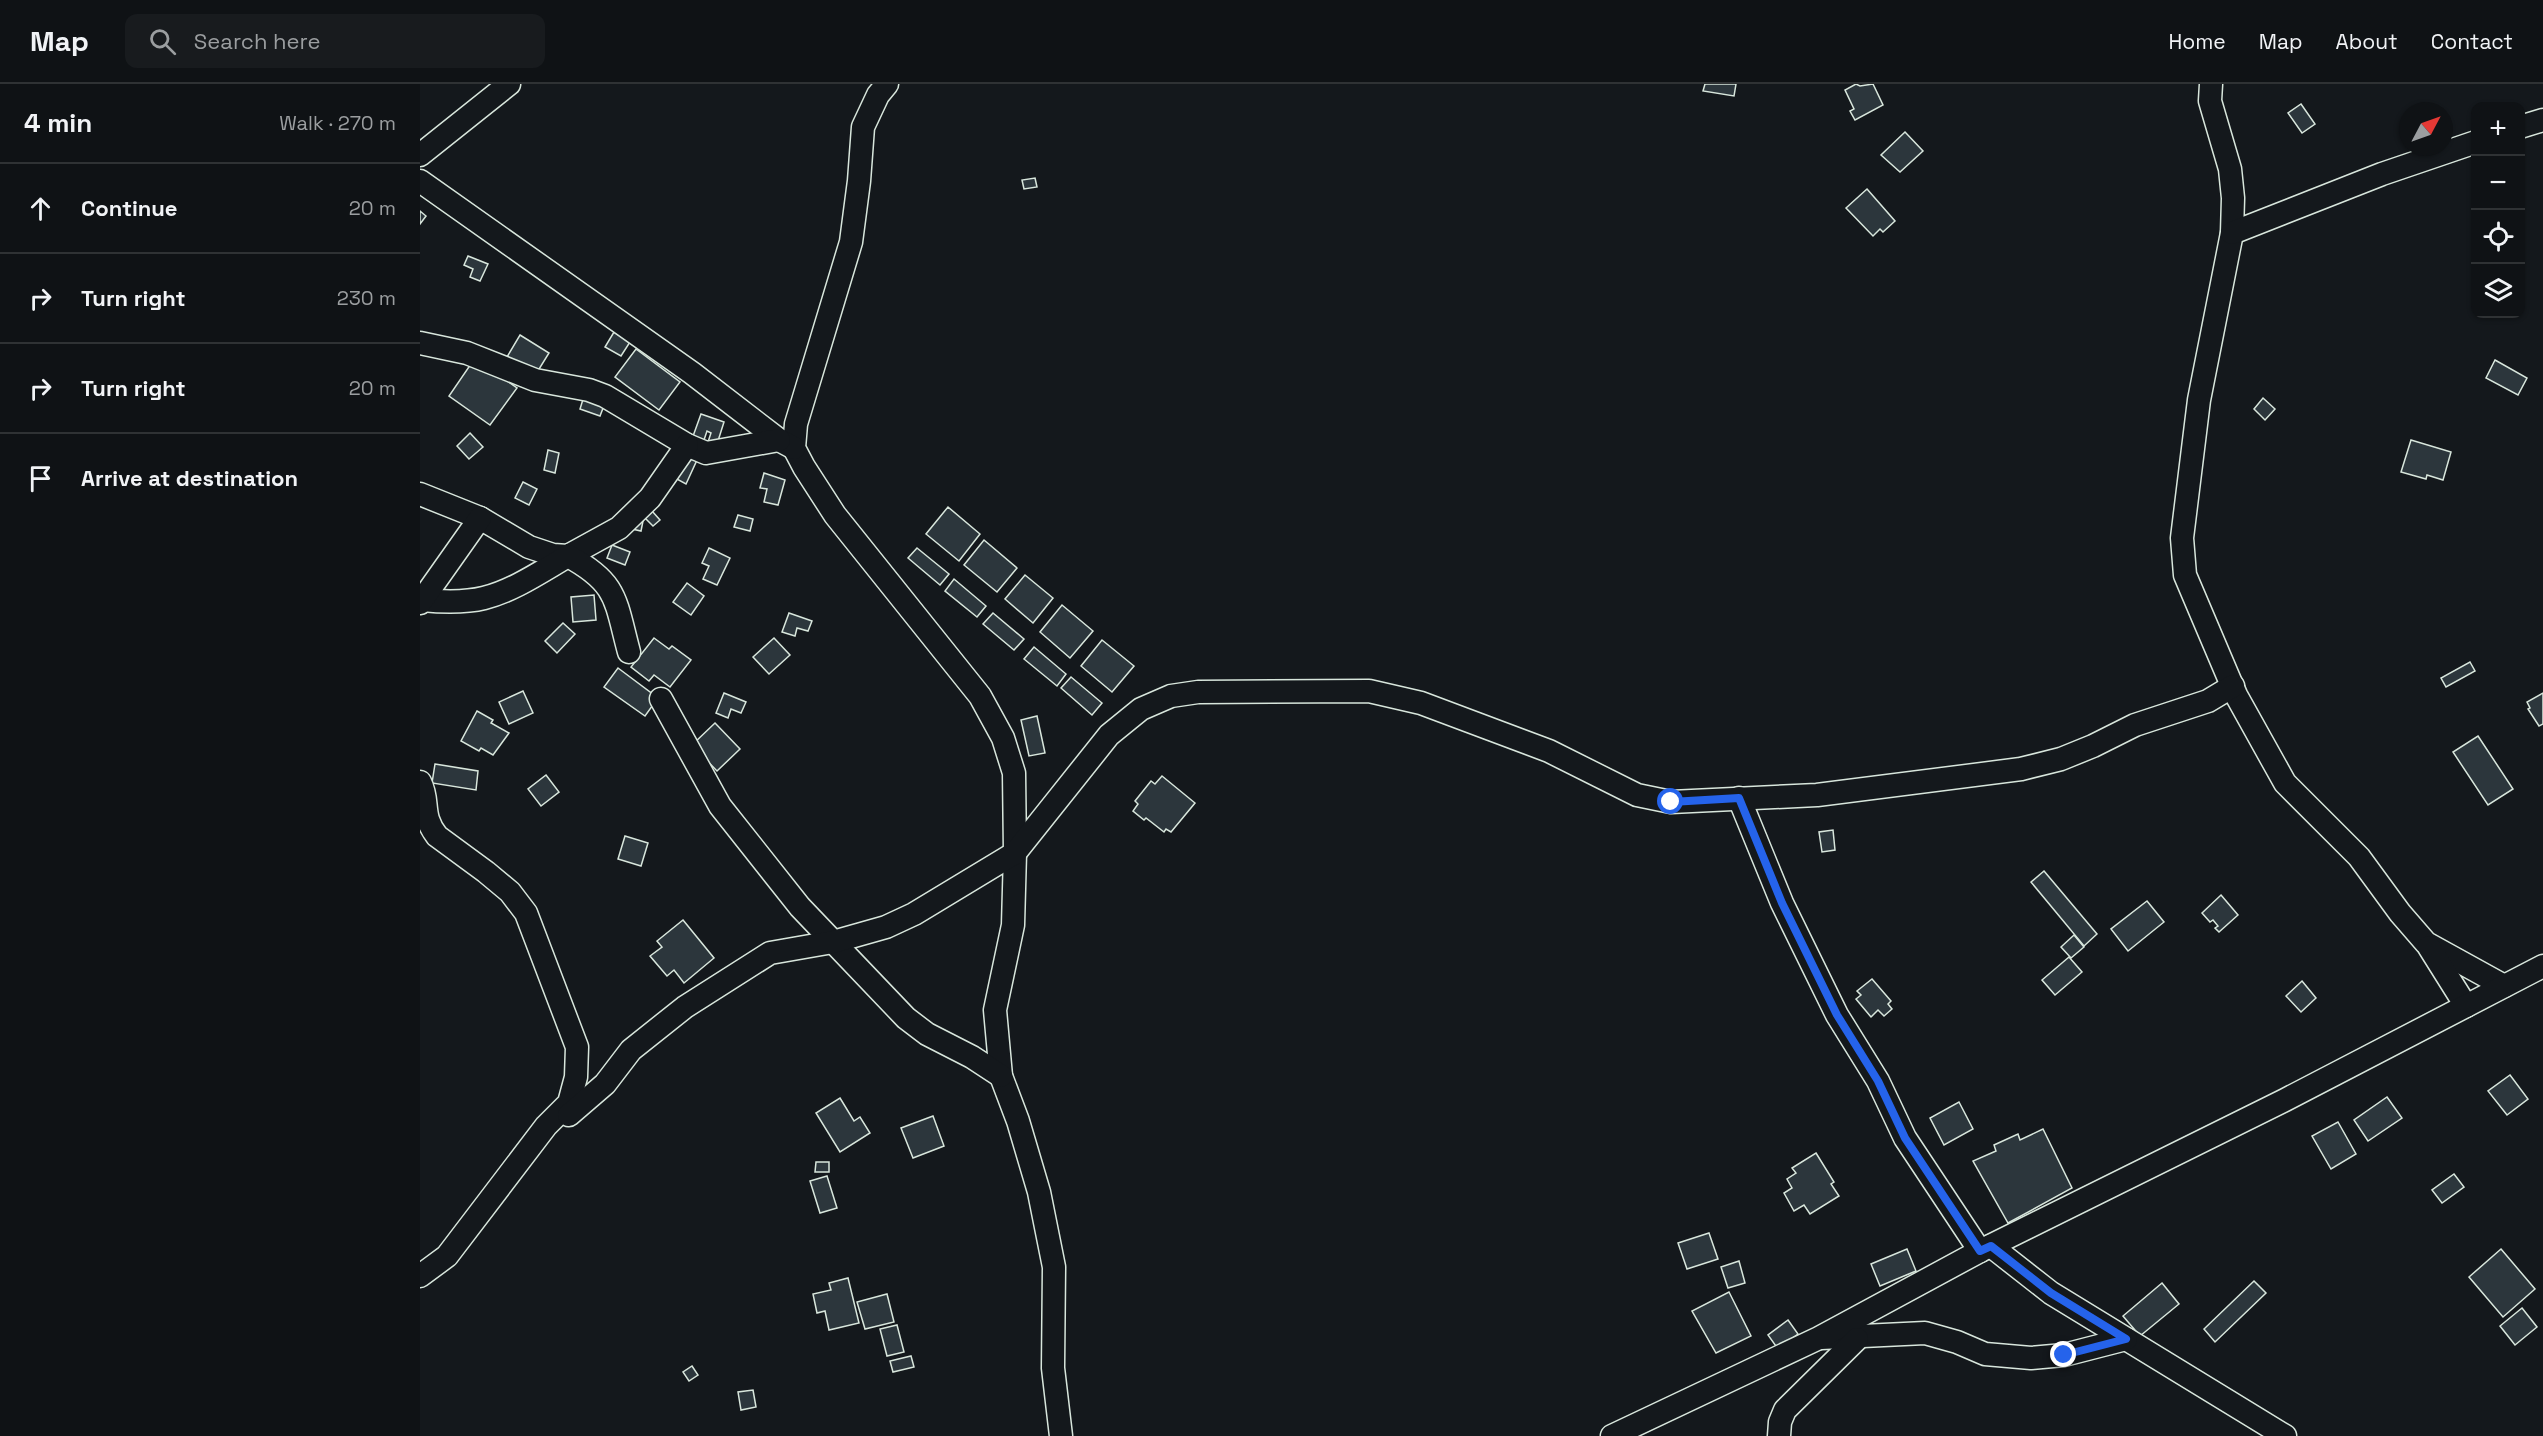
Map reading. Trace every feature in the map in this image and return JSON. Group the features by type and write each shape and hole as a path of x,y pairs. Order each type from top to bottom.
{"street":[{"path":"420,155 509,84"},
{"path":"786,444 796,424 851,242 863,127 878,95 887,84"},
{"path":"2211,84 2210,101 2230,169 2233,198 2232,233 2199,399 2182,538 2185,575 2233,686 2285,783 2359,857 2400,914 2426,943 2466,1006"},
{"path":"2525,125 2543,120"},
{"path":"2232,233 2382,174 2471,143"},
{"path":"420,181 692,373 786,444 835,515 980,696 1003,738 1014,773 1016,853 1013,925 996,1010 1001,1076 1018,1121 1039,1192 1054,1267 1053,1368 1060,1436"},
{"path":"420,343 466,353 535,380 589,390 605,396 687,445 706,453 786,444"},
{"path":"421,602 482,599 497,594 618,528 650,498 687,445"},
{"path":"420,494 480,518 529,547 553,555 568,556 597,573 613,594 629,652"},
{"path":"421,602 480,518"},
{"path":"569,1115 605,1084 631,1050 686,1006 770,953 833,942 886,927 914,914 1016,853 1109,735 1141,710 1171,696 1198,692 1369,691 1421,703 1549,751 1637,795 1671,802 1817,795 2021,769 2061,759 2135,725 2208,701 2233,686"},
{"path":"661,699 720,806 776,878 833,942 906,1018 927,1034 972,1057 1001,1076"},
{"path":"420,782 425,816 437,836 510,892 526,913 577,1047 576,1077 569,1103 546,1126 447,1256 420,1276"},
{"path":"1739,798 1782,903 1832,1006 1878,1081 1905,1138 1986,1248 2051,1293 2285,1436"},
{"path":"2426,943 2504,986"},
{"path":"1612,1436 1819,1338 1986,1248 2285,1100 2543,966"},
{"path":"1819,1338 1925,1334 1958,1342 1985,1354 2031,1358 2064,1355 2126,1339"},
{"path":"1779,1436 1780,1422 1785,1410 1857,1338"}],"building":[{"path":"1705,84 1736,84 1734,96 1703,91"},
{"path":"1856,84 1860,86 1873,84 1883,105 1855,120 1850,111 1854,109 1845,90"},
{"path":"2301,104 2315,124 2302,133 2288,113"},
{"path":"1905,132 1923,151 1900,172 1881,155"},
{"path":"1035,178 1037,187 1024,189 1022,180"},
{"path":"1867,189 1895,221 1883,232 1880,229 1873,236 1846,208"},
{"path":"420,211 426,216 420,224"},
{"path":"468,256 488,264 480,281 470,277 473,269 464,265"},
{"path":"614,332 630,342 621,356 605,347"},
{"path":"520,335 549,353 536,374 507,357"},
{"path":"636,349 680,382 659,410 615,377"},
{"path":"475,358 517,388 490,425 449,396"},
{"path":"2495,360 2527,378 2518,395 2486,378"},
{"path":"584,396 605,403 600,416 580,409"},
{"path":"2263,398 2275,409 2265,420 2254,409"},
{"path":"701,414 724,422 717,444 708,442 711,433 707,431 703,443 692,439"},
{"path":"470,433 483,447 469,459 457,446"},
{"path":"2411,440 2451,452 2443,480 2427,475 2426,479 2401,472"},
{"path":"548,450 559,453 555,473 544,470"},
{"path":"684,453 697,460 686,484 673,477"},
{"path":"764,473 785,480 778,505 764,502 767,489 760,488"},
{"path":"523,482 537,489 529,505 515,498"},
{"path":"948,507 980,534 959,561 926,534"},
{"path":"652,511 660,520 653,526 645,518"},
{"path":"738,515 753,519 750,531 734,527"},
{"path":"644,516 641,531 632,529"},
{"path":"984,540 1017,568 997,592 964,565"},
{"path":"612,545 630,552 625,565 607,558"},
{"path":"709,548 730,558 717,585 703,579 709,566 702,563"},
{"path":"917,548 949,574 940,585 908,558"},
{"path":"1025,575 1053,598 1033,623 1005,599"},
{"path":"954,579 986,606 977,617 945,591"},
{"path":"687,583 704,596 691,615 673,602"},
{"path":"594,595 596,620 573,622 571,597"},
{"path":"1062,605 1093,631 1070,658 1040,632"},
{"path":"789,613 812,621 808,631 797,628 795,636 782,632"},
{"path":"993,613 1024,639 1014,650 983,624"},
{"path":"563,623 575,634 557,653 545,641"},
{"path":"654,638 669,649 672,646 691,660 670,687 654,675 649,681 631,667"},
{"path":"774,638 790,655 769,674 753,657"},
{"path":"1102,640 1134,666 1112,692 1081,666"},
{"path":"1034,647 1066,674 1057,686 1024,659"},
{"path":"2470,662 2475,671 2446,687 2441,678"},
{"path":"618,668 658,698 645,716 604,687"},
{"path":"1071,677 1102,703 1092,715 1061,688"},
{"path":"523,691 533,713 509,724 499,702"},
{"path":"724,693 746,702 741,713 731,709 728,718 716,713"},
{"path":"2543,693 2543,724 2539,726 2528,709 2530,708 2527,702"},
{"path":"477,711 493,720 491,723 509,733 493,755 481,748 479,751 461,741"},
{"path":"1037,716 1045,753 1029,756 1021,720"},
{"path":"715,723 740,749 717,771 692,745"},
{"path":"2478,736 2513,789 2488,805 2453,752"},
{"path":"435,764 478,771 476,790 432,783"},
{"path":"546,775 559,792 541,806 528,789"},
{"path":"1162,776 1195,803 1171,832 1166,829 1164,832 1133,811 1138,804 1135,801 1151,781 1155,784"},
{"path":"1833,830 1835,850 1822,852 1819,832"},
{"path":"625,836 648,843 641,866 618,859"},
{"path":"2044,871 2097,934 2084,946 2031,882"},
{"path":"2221,895 2238,915 2219,932 2213,920 2210,922 2202,913"},
{"path":"2147,901 2164,922 2128,951 2111,929"},
{"path":"683,920 714,958 684,983 674,970 667,976 650,956 662,947 657,941"},
{"path":"2074,935 2084,947 2071,958 2061,947"},
{"path":"2069,957 2082,972 2055,995 2042,980"},
{"path":"1872,979 1891,1001 1888,1004 1892,1009 1884,1016 1878,1010 1871,1017 1856,999 1861,995 1857,991"},
{"path":"2302,981 2316,998 2301,1012 2286,996"},
{"path":"2510,1075 2528,1099 2507,1115 2488,1091"},
{"path":"2387,1097 2402,1118 2368,1141 2354,1120"},
{"path":"840,1098 854,1121 860,1117 870,1133 840,1152 816,1113"},
{"path":"1959,1102 1973,1129 1944,1145 1930,1118"},
{"path":"933,1116 944,1146 913,1158 901,1128"},
{"path":"2338,1122 2356,1154 2331,1169 2312,1136"},
{"path":"2043,1129 2072,1188 2008,1223 1973,1161 1996,1151 1994,1145 2018,1134 2020,1140"},
{"path":"1816,1153 1834,1182 1831,1184 1839,1196 1810,1214 1804,1205 1794,1211 1784,1193 1792,1188 1787,1179 1796,1173 1792,1168"},
{"path":"816,1162 829,1162 829,1172 815,1172"},
{"path":"2454,1174 2464,1187 2442,1203 2432,1190"},
{"path":"827,1176 837,1208 820,1213 810,1181"},
{"path":"1709,1233 1718,1259 1687,1269 1678,1243"},
{"path":"1907,1249 1916,1271 1880,1286 1871,1264"},
{"path":"2501,1249 2535,1289 2503,1317 2469,1277"},
{"path":"1739,1261 1745,1283 1728,1288 1721,1267"},
{"path":"848,1278 859,1323 829,1330 825,1311 817,1313 813,1294 831,1290 829,1283"},
{"path":"2254,1281 2266,1293 2215,1342 2204,1329"},
{"path":"2162,1283 2179,1304 2140,1336 2123,1316"},
{"path":"1729,1292 1751,1336 1716,1353 1692,1311"},
{"path":"887,1294 894,1322 865,1329 857,1302"},
{"path":"2522,1308 2537,1327 2515,1345 2500,1326"},
{"path":"1788,1320 1798,1334 1778,1349 1768,1335"},
{"path":"897,1325 904,1352 887,1356 880,1329"},
{"path":"911,1356 914,1367 893,1372 890,1361"},
{"path":"692,1366 698,1375 689,1381 683,1372"},
{"path":"753,1390 756,1407 741,1410 738,1392"}],"route":[{"path":"1671,802 1739,798 1782,903 1837,1015 1878,1081 1905,1138 1980,1251 1991,1246 2051,1293 2126,1339 2064,1355"}]}
